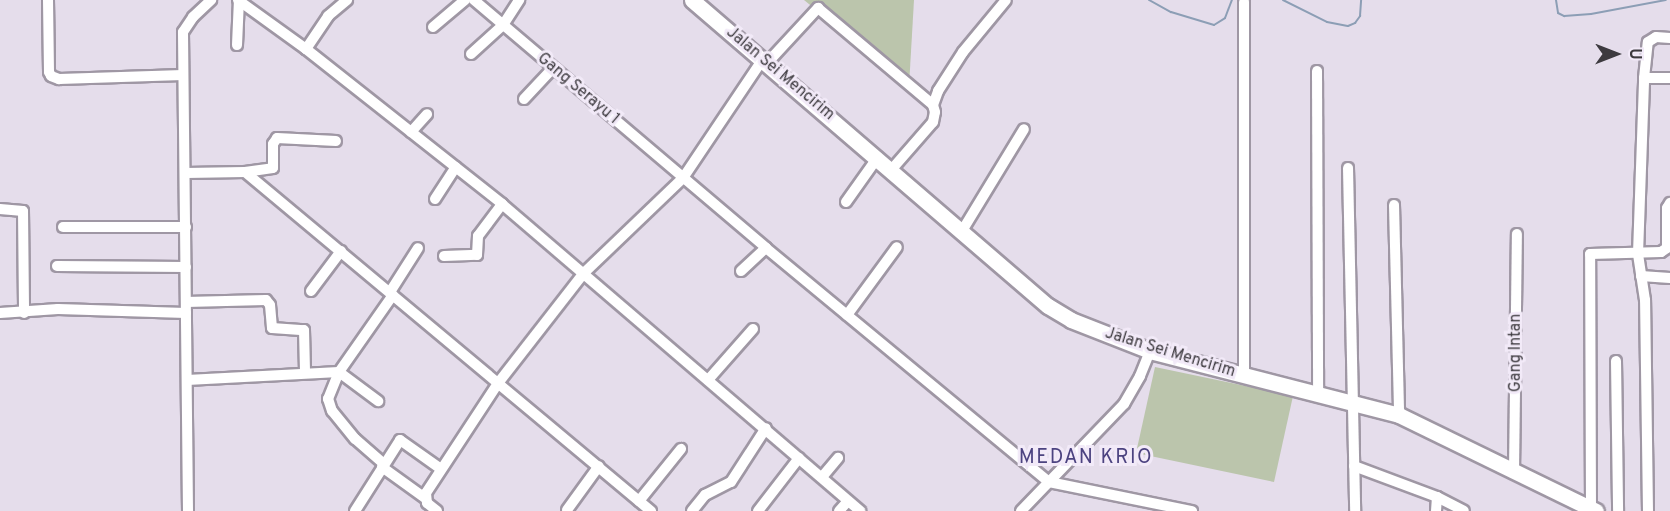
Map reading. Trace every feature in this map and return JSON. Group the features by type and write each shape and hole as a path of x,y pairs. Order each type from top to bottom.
{"street":[{"path":"48,0 49,72 51,76 59,79 183,75"},
{"path":"188,511 183,32 193,17 211,0"},
{"path":"238,0 306,49 502,204 766,428 860,511"},
{"path":"237,45 238,0"},
{"path":"306,49 328,16 347,0"},
{"path":"433,27 465,0"},
{"name":"Gang Serayu 1","path":"474,0 766,248 1049,482"},
{"path":"471,54 503,25 519,0"},
{"name":"Jalan Sei Mencirim","path":"692,0 892,169 1048,306 1063,316 1150,351 1399,415 1594,510"},
{"path":"933,105 938,91 963,52 1006,0"},
{"path":"1244,2 1244,375"},
{"path":"424,498 499,382 584,273 683,178 765,61 818,8 933,105 935,112 933,122 892,169"},
{"path":"1648,511 1645,300 1638,254 1644,78 1648,42 1656,37 1670,38"},
{"path":"524,99 554,68"},
{"path":"1317,71 1318,393"},
{"path":"1644,78 1670,78"},
{"path":"411,132 427,114"},
{"path":"962,231 1024,129"},
{"path":"186,173 245,172 273,168 273,144 277,138 336,141"},
{"path":"846,202 878,158"},
{"path":"435,200 456,167"},
{"path":"1348,168 1354,511"},
{"path":"245,172 651,511"},
{"path":"1594,510 1589,257 1593,253 1658,253 1668,248 1667,208 1670,203"},
{"path":"444,256 477,255 478,236 502,204"},
{"path":"1394,205 1399,415"},
{"path":"0,209 23,211 24,313"},
{"path":"63,227 186,227"},
{"name":"Gang Intan","path":"1514,472 1516,234"},
{"path":"847,315 897,247"},
{"path":"418,248 391,294 339,372 330,393 328,405 355,439 383,466 437,511"},
{"path":"741,271 766,248"},
{"path":"311,291 341,251"},
{"path":"57,266 186,267"},
{"path":"1641,276 1670,278"},
{"path":"0,313 58,309 186,308 268,301 272,328 304,330 304,372"},
{"path":"708,380 753,329"},
{"path":"1021,511 1124,404 1140,376 1150,351"},
{"path":"1616,361 1618,511"},
{"path":"188,380 276,377 304,372 339,372 378,401"},
{"path":"692,511 708,492 729,485 766,428"},
{"path":"355,511 400,440 441,469"},
{"path":"639,501 681,449"},
{"path":"758,511 799,458"},
{"path":"822,477 838,458"},
{"path":"567,510 599,466"},
{"path":"1354,466 1437,497 1464,511"},
{"path":"1049,482 1157,507 1192,511"},
{"path":"1436,511 1437,497"},
{"path":"839,511 848,501"}],"green space":[{"path":"804,0 914,0 909,86"},
{"path":"1155,367 1293,396 1274,482 1136,453"}],"waterway":[{"path":"1149,0 1171,12 1214,25 1225,18 1232,0"},
{"path":"1283,0 1327,22 1348,26 1355,23 1360,16 1361,0"},
{"path":"1556,0 1558,13 1564,16 1591,14 1666,0"}],"district":[{"name":"MEDAN KRIO","path":"1086,458"}]}
